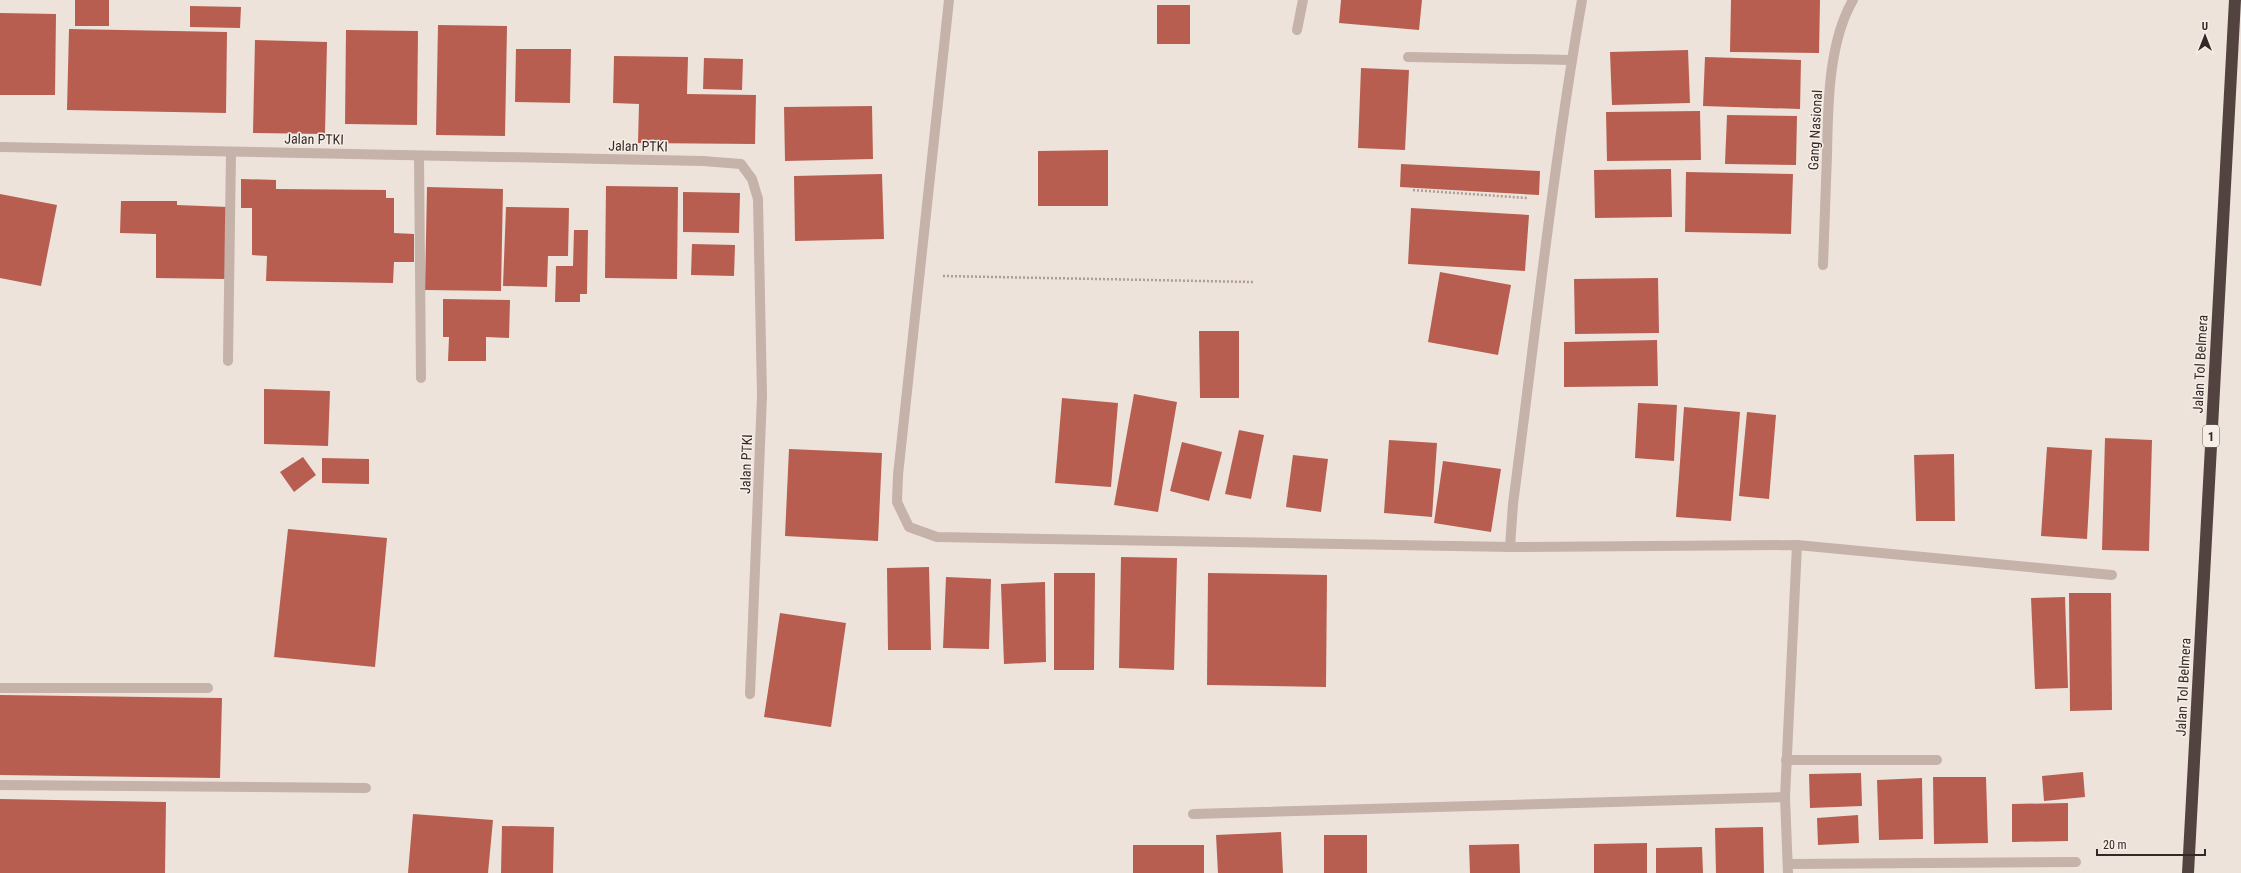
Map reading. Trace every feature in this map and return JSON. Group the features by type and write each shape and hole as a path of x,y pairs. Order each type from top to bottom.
{"highway":[{"name":"Jalan Tol Belmera","path":"2188,873 2235,0"}],"street":[{"path":"949,0 918,276 897,502 909,527 937,537 1510,547 1797,545 2112,575"},
{"path":"1297,30 1303,0"},
{"path":"1510,547 1513,504 1553,200 1572,60 1582,0"},
{"name":"Gang Nasional","path":"1823,265 1829,103 1834,58 1846,12 1853,0"},
{"path":"1408,57 1572,60"},
{"name":"Jalan PTKI","path":"0,147 731,162 741,164 752,178 758,199 762,395 750,694"},
{"path":"228,361 231,152"},
{"path":"419,156 422,378"},
{"path":"1797,545 1786,760 1785,797 1788,868 2076,862"},
{"path":"0,688 208,688"},
{"path":"1786,760 1937,760"},
{"path":"0,785 366,788"},
{"path":"1193,814 1785,797"}],"path":[{"path":"1413,190 1553,200"},
{"path":"918,276 1253,282"}],"building":[{"path":"75,0 109,0 109,26 75,26"},
{"path":"1341,0 1422,0 1419,30 1339,23"},
{"path":"1731,0 1820,0 1819,53 1730,52"},
{"path":"1157,5 1190,5 1190,44 1157,44"},
{"path":"190,6 241,7 240,28 190,27"},
{"path":"0,13 56,14 55,95 0,95"},
{"path":"438,25 507,26 505,136 436,135"},
{"path":"69,29 227,32 226,113 67,110"},
{"path":"346,30 418,31 417,125 345,124"},
{"path":"255,40 327,42 325,134 253,133"},
{"path":"516,49 571,49 570,103 515,102"},
{"path":"1688,50 1690,103 1612,105 1610,52"},
{"path":"614,56 688,57 687,94 756,95 755,144 638,143 639,104 613,103"},
{"path":"1705,57 1801,60 1800,109 1703,106"},
{"path":"704,58 743,59 742,90 703,89"},
{"path":"1361,68 1409,70 1405,150 1358,148"},
{"path":"872,106 873,159 785,161 784,107"},
{"path":"1700,111 1701,160 1607,161 1606,112"},
{"path":"1727,115 1797,116 1796,165 1725,164"},
{"path":"1108,150 1108,206 1038,206 1038,151"},
{"path":"1401,164 1540,171 1539,195 1400,187"},
{"path":"1671,169 1672,217 1595,218 1594,170"},
{"path":"1686,172 1793,174 1791,234 1685,232"},
{"path":"882,174 884,239 795,241 794,176"},
{"path":"241,179 276,180 276,189 386,190 386,198 394,198 394,233 414,234 414,262 394,262 393,283 266,281 267,256 252,255 252,208 241,208"},
{"path":"606,186 678,187 677,279 605,278"},
{"path":"427,187 503,189 501,291 425,290"},
{"path":"683,192 740,193 739,233 683,232"},
{"path":"0,194 57,205 41,286 0,278"},
{"path":"121,201 177,201 177,205 228,207 226,279 156,278 156,234 120,233"},
{"path":"506,207 569,208 568,256 548,256 547,287 503,286"},
{"path":"1411,208 1529,215 1525,271 1408,264"},
{"path":"574,230 588,230 587,294 580,294 580,302 555,302 556,266 573,266"},
{"path":"692,244 735,245 734,276 691,275"},
{"path":"1440,272 1511,285 1498,355 1428,342"},
{"path":"1658,278 1659,333 1575,334 1574,279"},
{"path":"443,299 510,300 509,338 486,337 486,361 448,361 449,337 443,337"},
{"path":"1199,331 1239,331 1239,398 1200,398"},
{"path":"1657,340 1658,386 1564,387 1564,342"},
{"path":"264,389 330,391 328,446 264,444"},
{"path":"1134,394 1177,402 1158,512 1114,505"},
{"path":"1062,398 1118,403 1111,487 1055,483"},
{"path":"1638,403 1677,405 1674,461 1635,458"},
{"path":"1684,407 1740,412 1731,521 1676,517"},
{"path":"1747,412 1776,415 1769,499 1739,496"},
{"path":"1239,430 1264,435 1251,499 1225,494"},
{"path":"2105,438 2152,440 2149,551 2102,550"},
{"path":"1389,440 1437,443 1432,517 1384,513"},
{"path":"1182,442 1222,452 1209,501 1170,491"},
{"path":"2047,447 2092,450 2087,539 2041,536"},
{"path":"789,449 882,453 878,541 785,536"},
{"path":"1954,454 1955,521 1916,521 1914,455"},
{"path":"1293,455 1328,459 1321,512 1286,507"},
{"path":"303,457 316,475 294,492 280,472"},
{"path":"322,458 369,459 369,484 322,483"},
{"path":"1443,461 1501,469 1491,532 1434,523"},
{"path":"288,529 387,538 375,667 274,657"},
{"path":"1121,557 1177,558 1174,670 1119,668"},
{"path":"929,567 931,650 888,650 887,568"},
{"path":"1054,573 1095,573 1094,670 1054,670"},
{"path":"1208,573 1327,575 1326,687 1207,685"},
{"path":"946,577 991,579 989,649 943,648"},
{"path":"1045,582 1046,662 1004,664 1001,584"},
{"path":"2069,593 2111,593 2112,710 2070,711"},
{"path":"2065,597 2068,688 2035,689 2031,598"},
{"path":"780,613 846,623 831,727 764,717"},
{"path":"0,695 222,698 220,778 0,775"},
{"path":"2083,772 2085,797 2044,801 2042,776"},
{"path":"1861,773 1862,806 1810,808 1809,774"},
{"path":"1933,777 1986,777 1988,843 1934,844"},
{"path":"1922,778 1923,839 1879,840 1877,780"},
{"path":"0,799 166,802 165,873 0,873"},
{"path":"2068,803 2068,841 2012,842 2012,804"},
{"path":"413,814 493,820 488,873 408,873"},
{"path":"1858,815 1859,843 1818,845 1817,818"},
{"path":"502,826 554,827 553,873 501,873"},
{"path":"1763,827 1764,873 1716,873 1715,828"},
{"path":"1281,832 1283,873 1218,873 1216,835"},
{"path":"1324,835 1367,835 1367,873 1324,873"},
{"path":"1647,843 1647,873 1594,873 1594,844"},
{"path":"1519,844 1520,873 1470,873 1469,845"},
{"path":"1133,845 1204,845 1204,873 1133,873"},
{"path":"1702,847 1703,873 1656,873 1656,848"}]}
